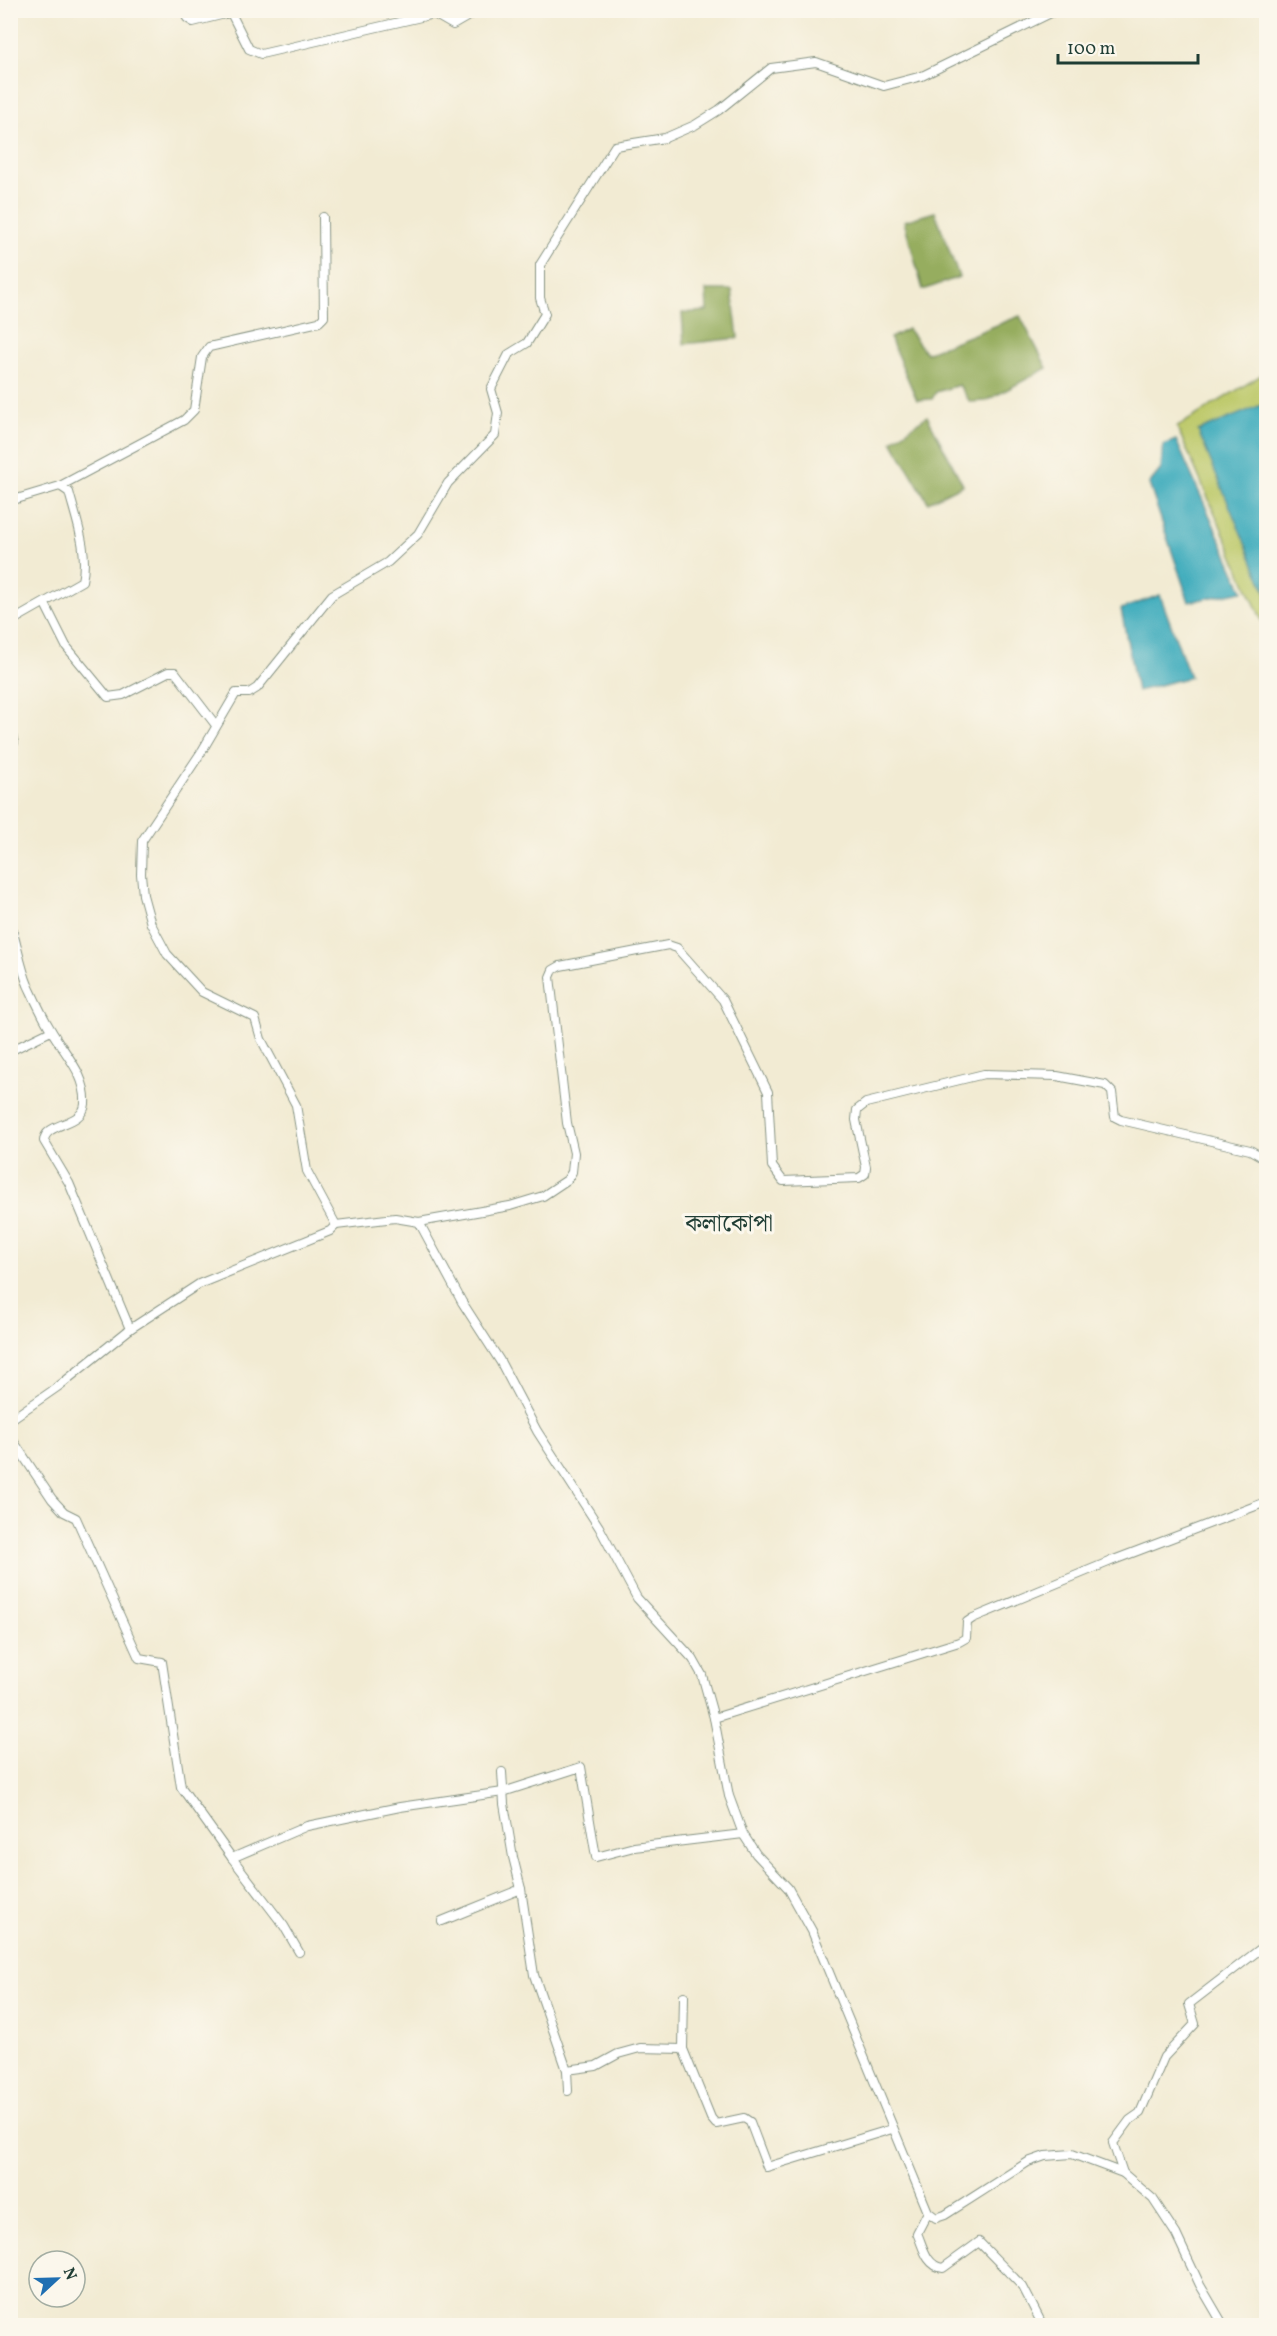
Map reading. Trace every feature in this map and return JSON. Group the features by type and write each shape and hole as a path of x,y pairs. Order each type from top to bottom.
{"street":[{"path":"183,10 187,18 193,22 229,13 249,49 261,54 434,14 453,25 479,10"},
{"path":"336,1225 307,1171 296,1105 261,1039 255,1018 202,992 167,954 151,924 143,895 142,841 202,751 215,724 236,693 249,693 257,688 332,595 388,562 418,534 448,483 495,435 498,413 491,389 509,354 527,343 545,314 540,298 540,265 615,146 665,138 695,125 720,110 771,68 816,62 884,86 922,75 1057,10"},
{"path":"10,501 22,500 60,486 184,420 194,410 202,357 209,347 319,322 324,317 323,217"},
{"path":"10,622 82,581 81,537 69,492 60,486"},
{"path":"45,604 66,646 108,697 123,695 168,672 174,672 215,724"},
{"path":"10,728 14,743 10,747"},
{"path":"10,923 27,982 51,1031 74,1063 85,1093 85,1107 77,1118 48,1133 44,1141 69,1183 130,1329"},
{"path":"10,1420 59,1386 130,1329 199,1284 330,1231 336,1225 395,1218 419,1222 510,1206 543,1196 567,1180 572,1172 574,1153 567,1123 550,977 553,970 560,966 668,945 677,948 723,1000 741,1032 768,1092 772,1166 776,1176 783,1181 859,1178 865,1174 866,1167 856,1120 857,1110 866,1103 984,1074 1057,1076 1106,1085 1112,1092 1115,1117 1121,1120 1250,1150 1266,1158"},
{"path":"10,1052 51,1031"},
{"path":"419,1222 462,1302 500,1361 537,1431 599,1527 637,1598 693,1659 702,1675 714,1718 729,1796 743,1834 756,1854 788,1888 812,1931 928,2212 936,2218 945,2215 1028,2162 1045,2156 1072,2154 1123,2174 1142,2187 1176,2234 1200,2285 1224,2325"},
{"path":"10,1436 52,1499 64,1512 76,1518 139,1658 162,1662 181,1787 284,1926 299,1952"},
{"path":"714,1718 959,1642 966,1638 967,1622 973,1618 1132,1552 1266,1502"},
{"path":"232,1858 307,1826 400,1808 503,1792 580,1767 594,1853 599,1857 634,1847 743,1834"},
{"path":"502,1772 513,1857 522,1889 534,1976 567,2070 568,2091"},
{"path":"442,1921 522,1889"},
{"path":"1123,2174 1113,2143 1130,2120 1140,2113 1164,2057 1194,2024 1189,2004 1259,1950 1266,1949"},
{"path":"684,1996 683,2049 711,2118 716,2124 744,2118 750,2122 767,2167 774,2167 892,2129"},
{"path":"567,2070 596,2066 618,2054 640,2048 683,2049"},
{"path":"928,2212 917,2233 927,2258 934,2266 943,2268 979,2242 1023,2287 1042,2325"},
{"path":"743,2325 754,2325"}],"green space":[{"path":"935,212 959,277 923,290 904,221"},
{"path":"706,290 732,290 738,338 684,344 682,313 707,311"},
{"path":"1020,316 1047,368 986,401 970,402 959,385 936,392 932,399 917,400 890,338 908,329 926,353"},
{"path":"1266,372 1266,630 1177,427"},
{"path":"927,416 963,485 928,502 892,441"}],"water":[{"path":"1266,403 1266,593 1198,431"},
{"path":"1176,440 1243,591 1189,602 1149,484 1161,469 1163,445"},
{"path":"1160,595 1190,677 1137,691 1121,609"}],"district":[{"name":"কলাকোপা","path":"729,1225"}]}
